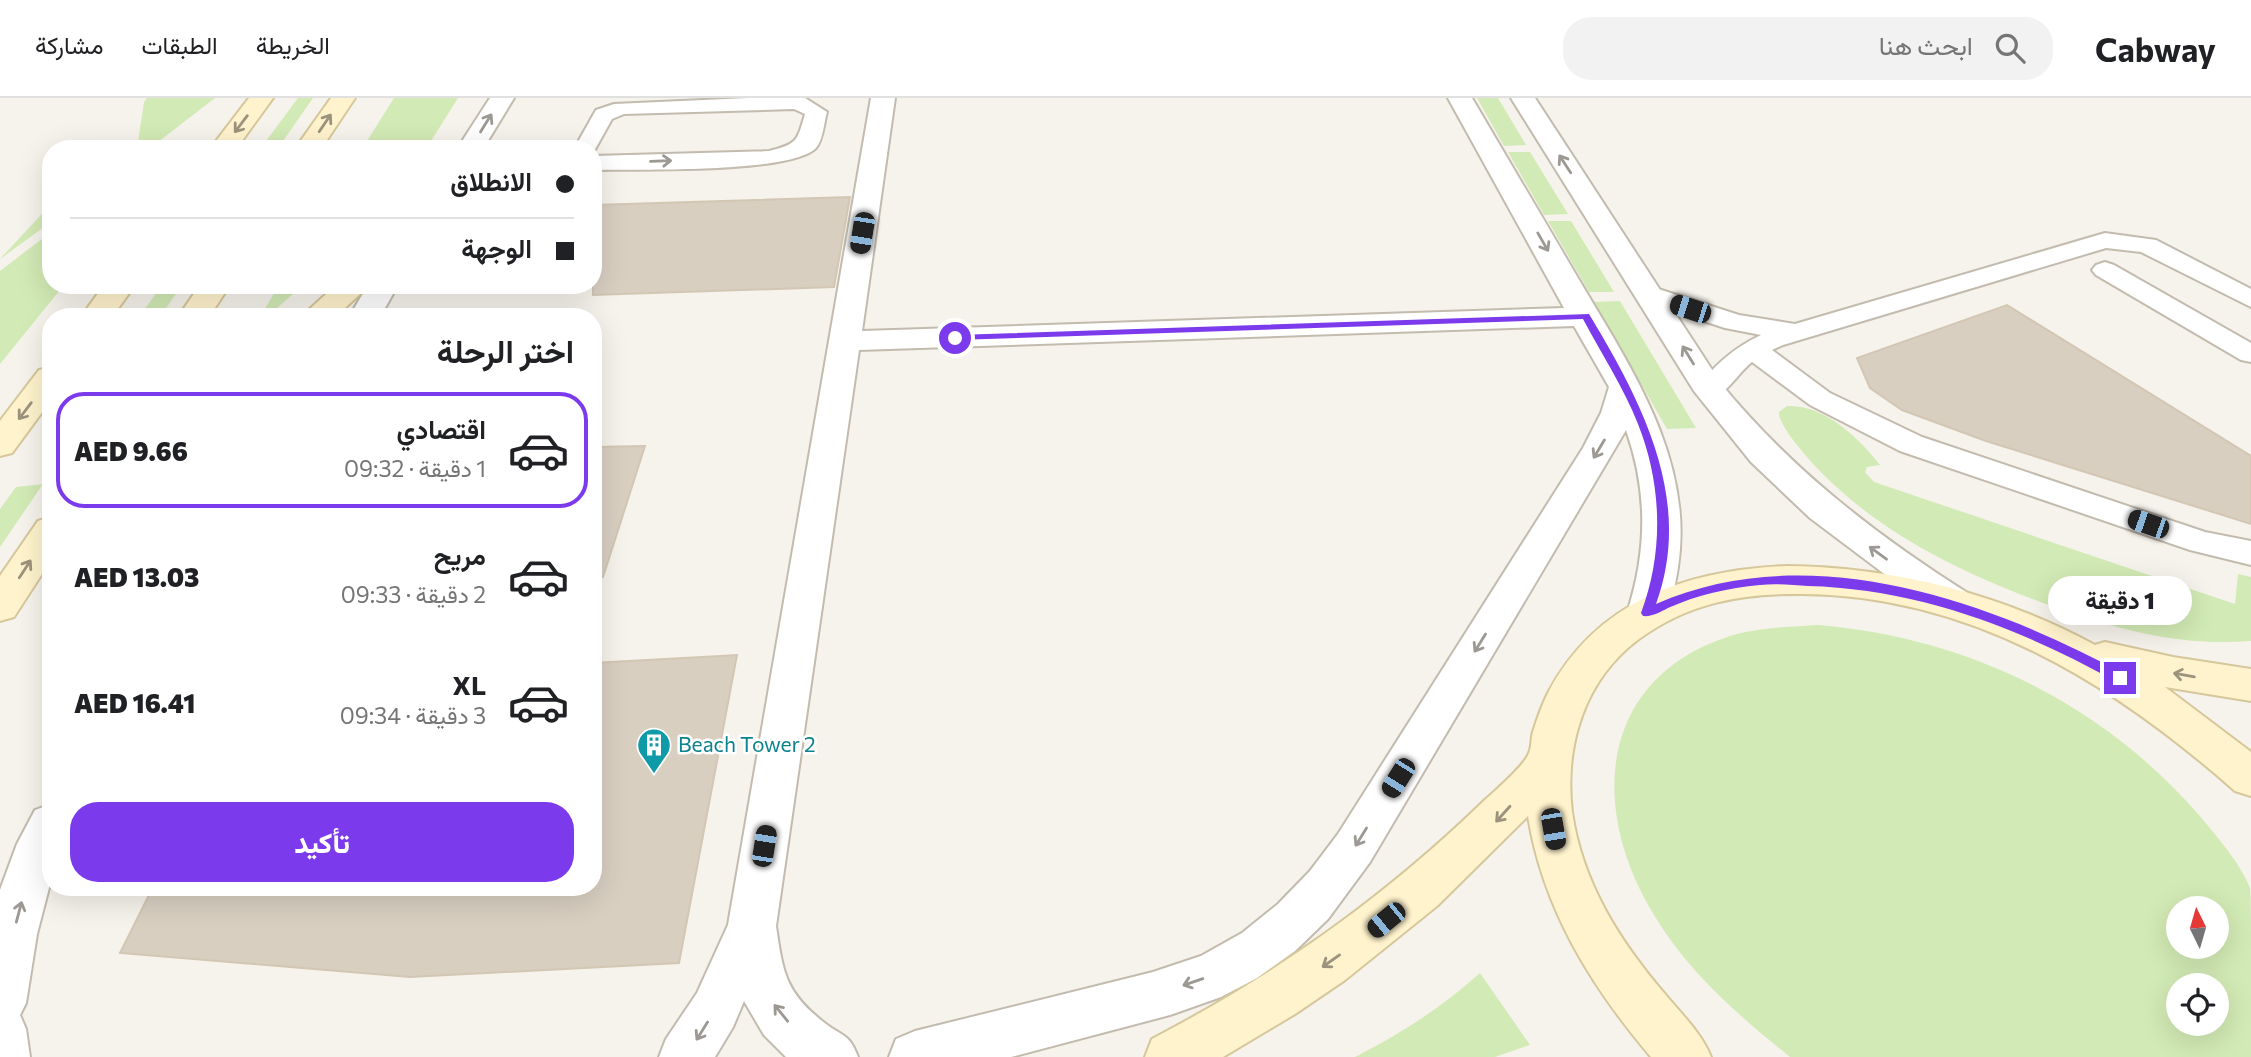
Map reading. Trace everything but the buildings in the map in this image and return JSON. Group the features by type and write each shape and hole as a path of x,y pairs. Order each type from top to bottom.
{"main road":[{"path":"230,140 261,98"},
{"path":"314,140 343,98"},
{"path":"327,308 344,294"},
{"path":"0,446 42,389"},
{"path":"0,607 42,544"},
{"path":"1685,1057 1641,1008 1603,954 1576,902 1557,853 1549,806 1548,762 1555,724 1570,688 1590,659 1616,634 1647,613 1682,597 1763,580 1855,583 1955,604 2068,649 2120,678 2170,711 2251,778"},
{"path":"2068,649 2173,673 2251,685"},
{"path":"1171,1057 1289,991 1369,934 1438,878 1478,839 1548,762"}],"street":[{"path":"476,140 502,98"},
{"path":"832,1057 793,1028 768,997 755,961 752,925 883,98"},
{"path":"1460,98 1586,316 1643,422 1655,461 1662,500 1663,542 1657,586 1647,613"},
{"path":"1523,98 1710,391 1765,457 1803,494 1849,532 1955,604"},
{"path":"845,341 1586,316"},
{"path":"915,1057 1169,990 1218,973 1262,948 1299,918 1337,875 1572,495 1607,436 1625,387"},
{"path":"0,879 42,822"},
{"path":"0,1003 9,951 25,889 42,846"},
{"path":"685,1057 715,1010 752,925"},
{"path":"0,1029 4,1057"}],"lane":[{"path":"590,140 604,115 621,108 794,103 804,104 816,112 808,143 789,155 769,158 602,163"},
{"path":"1710,391 1727,368 1752,349 1796,332 2105,240 2133,242 2161,251 2251,299"},
{"path":"2105,270 2251,354"},
{"path":"1649,294 1734,322 1796,332"},
{"path":"1752,349 1820,399 1911,444 2201,542 2251,553"}],"green space":[{"path":"147,98 215,98 161,140 138,140 144,102"},
{"path":"298,98 313,98 284,140 267,140"},
{"path":"394,98 458,98 432,140 368,140"},
{"path":"1477,98 1498,98 1526,145 1504,146"},
{"path":"1508,152 1530,152 1568,214 1544,215"},
{"path":"42,214 42,229 0,259"},
{"path":"1548,221 1571,221 1614,292 1589,292"},
{"path":"42,239 42,294 57,294 45,308 42,308 42,312 0,364 0,271"},
{"path":"156,294 176,294 166,308 145,308"},
{"path":"274,294 293,294 277,308 265,308"},
{"path":"1620,301 1696,428 1667,429 1594,302"},
{"path":"1787,406 1814,411 1851,434 1880,465 1867,467 1865,472 1874,482 2235,604 2238,574 2251,577 2251,641 2197,641 2119,628 2011,591 1949,563 1864,510 1813,464 1780,418 1779,412"},
{"path":"42,484 0,547 0,509 16,487"},
{"path":"1819,625 1874,632 1927,644 1978,661 2027,682 2074,708 2118,739 2160,774 2220,840 2250,888 2251,1057 1790,1057 1752,1026 1682,955 1654,915 1633,874 1620,833 1614,791 1618,752 1630,715 1653,683 1686,656 1730,636 1763,629"},
{"path":"1480,973 1530,1045 1495,1057 1355,1057 1420,1019"}],"place":[{"name":"Beach Tower 2","path":"654,775"}],"route":[{"path":"955,338 1586,316 1643,422 1655,461 1662,500 1663,542 1657,586 1647,613 1682,597 1763,580 1855,583 1904,591 1955,604 2011,624 2068,649 2120,678"}]}
